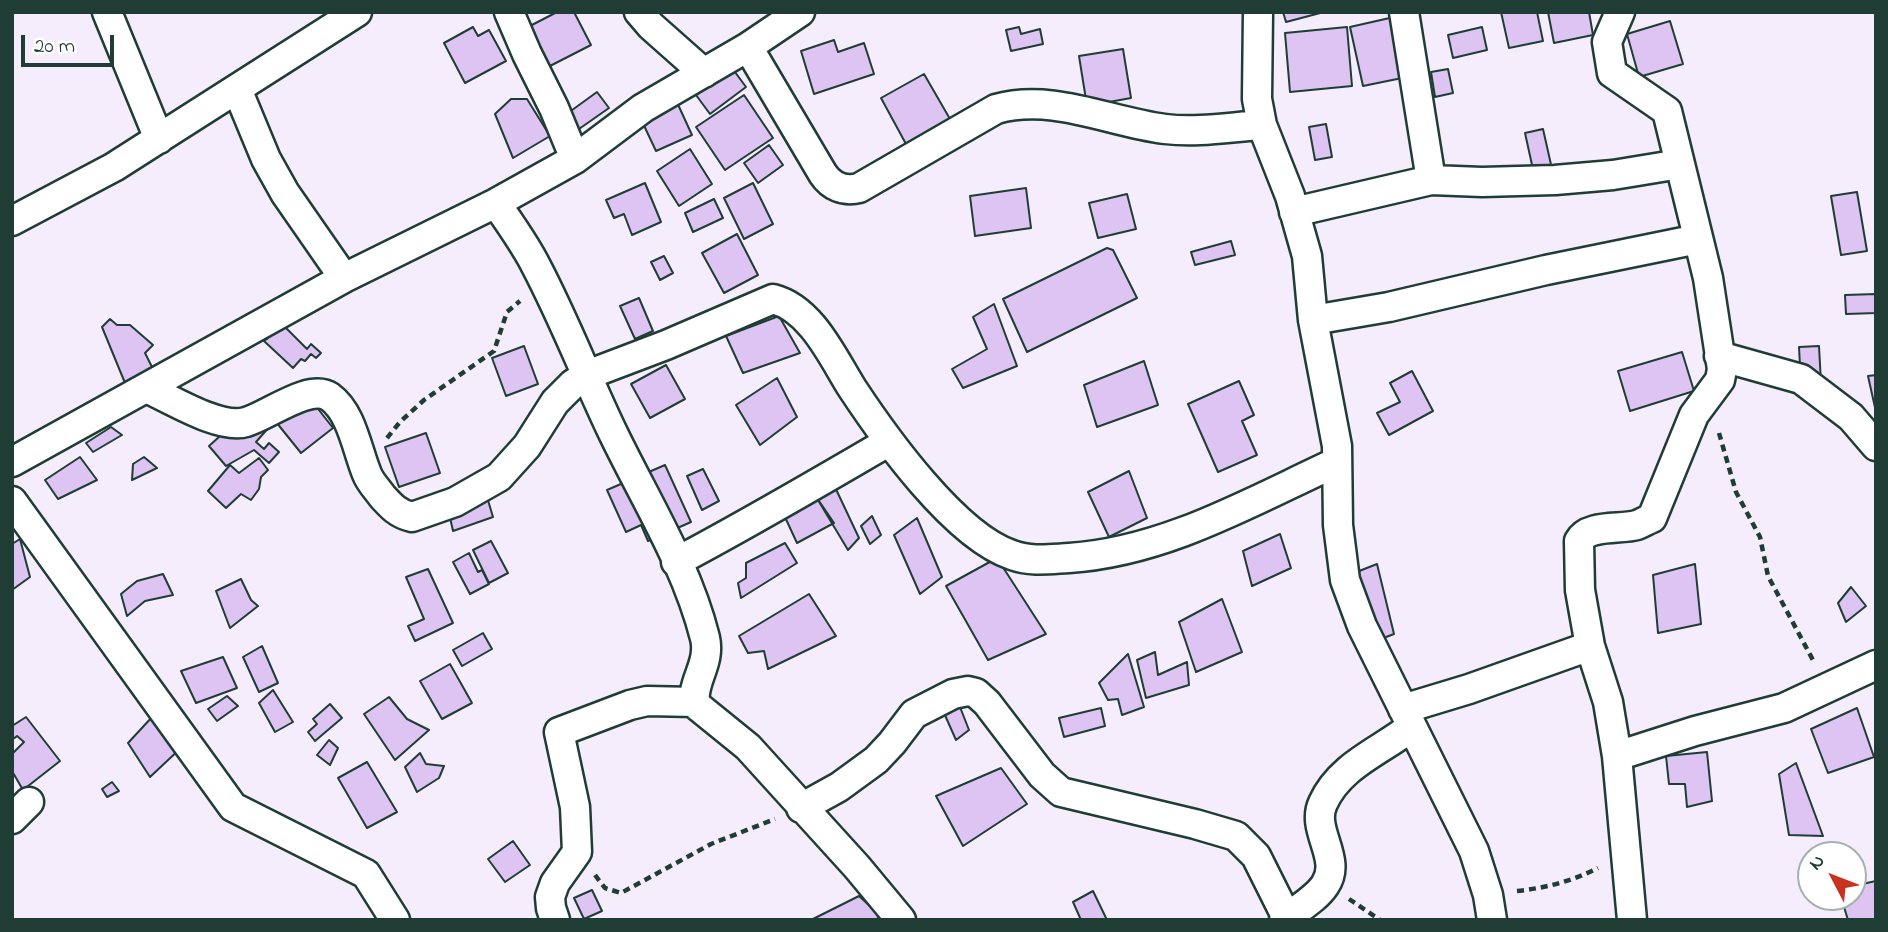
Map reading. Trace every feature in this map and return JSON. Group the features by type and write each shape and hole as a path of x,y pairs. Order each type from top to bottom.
{"street":[{"path":"107,12 159,139"},
{"path":"12,221 114,167 357,12"},
{"path":"509,12 575,159"},
{"path":"639,12 704,73"},
{"path":"12,462 344,278 496,203 575,159 643,108 748,47 800,12"},
{"path":"1258,12 1256,79 1262,125 1307,256 1313,320 1337,446 1338,525 1345,580 1362,626 1474,851 1490,907"},
{"path":"1404,12 1431,180"},
{"path":"1620,12 1607,42 1612,73 1667,111 1708,278 1721,375 1695,415 1652,518 1635,526 1603,529 1581,537 1578,559 1580,590 1590,646 1608,702 1617,756 1632,920"},
{"path":"748,47 823,174 845,189 859,188 996,109 1006,106 1035,104 1073,109 1150,127 1184,131 1262,125"},
{"path":"237,89 266,159 285,194 344,278"},
{"path":"1294,212 1431,180 1482,183 1555,180 1612,175 1680,164"},
{"path":"496,203 523,244 544,284 676,562 705,637 707,649 694,696 695,702 704,713 748,747 857,867 901,920"},
{"path":"1313,320 1389,307 1546,270 1698,239"},
{"path":"146,388 210,418 239,424 303,396 323,393 339,406 368,477 389,504 405,516 419,515 455,502 499,477 527,446 555,402 573,384 587,375 666,345 773,299 785,304 810,323 888,442 950,512 983,540 1012,555 1037,560 1088,557 1153,543 1232,511 1337,462"},
{"path":"1720,356 1801,379 1851,417 1876,446"},
{"path":"676,562 745,526 888,442"},
{"path":"12,502 233,807 366,874 395,920"},
{"path":"801,808 839,788 876,760 914,714 953,694 968,691 976,693 987,703 1042,775 1061,792 1236,836 1256,856 1285,919 1325,886 1331,867 1319,816 1326,796 1354,766 1407,718 1469,689 1590,646"},
{"path":"1617,756 1695,731 1784,709 1876,665"},
{"path":"555,920 550,897 555,883 577,852 575,807 559,732 630,705 648,701 695,702"}],"path":[{"path":"364,466 415,408 495,350 507,312 544,284"},
{"path":"1707,399 1726,450 1737,492 1760,537 1768,576 1816,666 1835,686"},
{"path":"577,852 605,888 621,893 711,844 801,808"},
{"path":"1490,907 1577,878 1627,855"},
{"path":"1325,886 1380,920"}],"building":[{"path":"557,12 574,12 591,45 548,67 528,27"},
{"path":"1283,12 1324,12 1286,22"},
{"path":"1501,12 1537,12 1543,41 1509,48"},
{"path":"1548,12 1589,12 1593,35 1554,43"},
{"path":"1394,17 1407,77 1363,86 1350,27"},
{"path":"1670,21 1683,64 1639,77 1627,34"},
{"path":"473,27 478,36 489,30 506,61 465,83 444,43"},
{"path":"1019,27 1021,34 1040,29 1043,44 1011,51 1006,30"},
{"path":"1347,27 1352,86 1290,92 1285,33"},
{"path":"1482,27 1487,50 1453,58 1448,35"},
{"path":"834,40 838,52 864,43 874,74 814,94 801,51"},
{"path":"1123,49 1131,98 1087,106 1079,56"},
{"path":"732,68 746,87 710,114 696,95"},
{"path":"1448,69 1453,93 1435,97 1431,72"},
{"path":"924,74 950,119 906,144 881,98"},
{"path":"597,92 609,108 579,129 568,113"},
{"path":"744,95 773,138 725,170 696,127"},
{"path":"675,98 692,135 656,151 639,115"},
{"path":"511,99 527,99 550,136 513,158 495,114"},
{"path":"1326,124 1332,157 1315,160 1309,127"},
{"path":"1543,129 1552,169 1534,174 1525,133"},
{"path":"769,145 783,165 758,183 744,163"},
{"path":"690,149 712,184 679,206 657,171"},
{"path":"645,183 661,222 632,235 624,214 614,218 606,200"},
{"path":"753,183 773,224 744,239 724,198"},
{"path":"1026,188 1031,228 975,236 970,196"},
{"path":"1857,192 1867,251 1841,255 1831,196"},
{"path":"1127,194 1136,229 1098,238 1089,203"},
{"path":"714,199 723,218 693,232 685,213"},
{"path":"737,234 758,275 724,293 702,253"},
{"path":"1231,241 1235,255 1195,265 1191,252"},
{"path":"1107,248 1113,250 1137,298 1027,352 1003,299"},
{"path":"664,256 673,273 660,280 651,262"},
{"path":"1876,294 1876,313 1846,314 1845,295"},
{"path":"639,298 653,331 635,339 620,306"},
{"path":"994,304 1017,366 963,388 952,369 987,349 973,317"},
{"path":"779,316 800,353 743,373 726,336"},
{"path":"110,319 117,325 130,325 153,345 145,353 153,369 125,383 102,327"},
{"path":"281,323 307,349 311,344 321,353 316,358 311,354 305,361 301,359 293,368 264,341 268,338 261,332"},
{"path":"524,346 538,384 506,396 492,358"},
{"path":"1819,346 1821,383 1801,385 1799,347"},
{"path":"1682,352 1694,391 1630,411 1618,371"},
{"path":"1144,361 1158,405 1097,427 1084,385"},
{"path":"666,365 685,399 650,418 631,384"},
{"path":"1412,371 1433,411 1389,435 1377,413 1400,402 1390,383"},
{"path":"1876,375 1876,412 1868,376"},
{"path":"777,378 797,417 760,445 736,405"},
{"path":"1239,381 1254,415 1242,421 1257,455 1218,472 1188,404"},
{"path":"297,382 333,428 301,453 264,407"},
{"path":"231,426 270,426 256,442 264,449 269,443 279,452 269,463 254,450 226,466 209,446"},
{"path":"111,427 122,435 93,452 86,443"},
{"path":"426,433 440,473 399,487 385,447"},
{"path":"80,457 97,480 58,499 45,480"},
{"path":"144,457 157,468 132,480 133,464"},
{"path":"259,458 268,470 261,477 259,489 251,500 241,494 226,508 208,491 230,465 239,473"},
{"path":"665,465 691,522 648,541 641,525 626,532 607,490"},
{"path":"703,469 719,501 702,510 687,476"},
{"path":"1129,471 1147,518 1109,537 1088,492"},
{"path":"834,485 859,538 848,550 815,495"},
{"path":"484,487 493,517 453,531 445,495"},
{"path":"815,495 834,523 797,543 784,515"},
{"path":"872,516 881,535 870,544 861,526"},
{"path":"917,518 942,577 920,594 894,535"},
{"path":"1280,534 1291,568 1252,586 1243,551"},
{"path":"20,539 30,577 12,590 12,544"},
{"path":"491,541 508,573 489,583 473,550"},
{"path":"785,543 797,563 741,598 738,583 746,578 746,563"},
{"path":"469,553 478,572 482,570 489,584 470,594 453,562"},
{"path":"997,558 1046,634 988,660 946,586"},
{"path":"1377,564 1394,634 1365,645 1349,575"},
{"path":"1695,564 1701,624 1658,633 1653,575"},
{"path":"428,569 453,623 415,641 408,626 424,619 406,577"},
{"path":"163,574 173,595 145,601 127,616 121,594 137,581"},
{"path":"241,579 251,600 258,606 230,628 216,591"},
{"path":"1851,587 1866,606 1846,622 1838,603"},
{"path":"809,594 836,636 768,669 764,651 748,653 739,636"},
{"path":"1222,599 1242,652 1196,672 1179,622"},
{"path":"483,633 492,649 462,666 453,650"},
{"path":"262,646 278,683 259,692 243,657"},
{"path":"1155,652 1158,675 1187,662 1189,685 1146,698 1137,660"},
{"path":"1128,654 1144,707 1122,715 1118,699 1108,700 1099,683"},
{"path":"223,657 237,688 196,703 181,671"},
{"path":"450,664 472,703 442,719 420,681"},
{"path":"951,684 969,730 956,740 940,704"},
{"path":"273,690 293,722 275,732 259,703"},
{"path":"227,696 238,706 217,721 208,709"},
{"path":"389,697 407,719 429,730 395,760 364,714"},
{"path":"330,704 342,718 315,741 308,732 317,724 313,719"},
{"path":"1101,708 1105,726 1064,737 1059,718"},
{"path":"1857,708 1874,757 1828,773 1811,729"},
{"path":"153,716 183,746 150,777 128,743"},
{"path":"26,717 60,761 23,790 12,771 12,754 24,742 17,736 12,740 12,726"},
{"path":"329,740 338,748 330,765 317,755"},
{"path":"1707,752 1712,801 1687,807 1685,784 1669,784 1666,756"},
{"path":"420,753 426,764 444,766 439,778 417,792 405,767"},
{"path":"367,762 397,812 367,828 338,778"},
{"path":"1796,763 1823,836 1789,835 1779,774"},
{"path":"1001,768 1027,804 963,846 936,796"},
{"path":"112,782 119,791 107,797 102,789"},
{"path":"513,841 530,865 505,882 488,859"},
{"path":"1876,881 1876,920 1848,920 1845,911 1867,911 1867,883"},
{"path":"592,890 602,911 584,919 574,898"},
{"path":"1093,891 1107,920 1081,920 1073,902"},
{"path":"859,896 881,916 875,920 811,920"}]}
